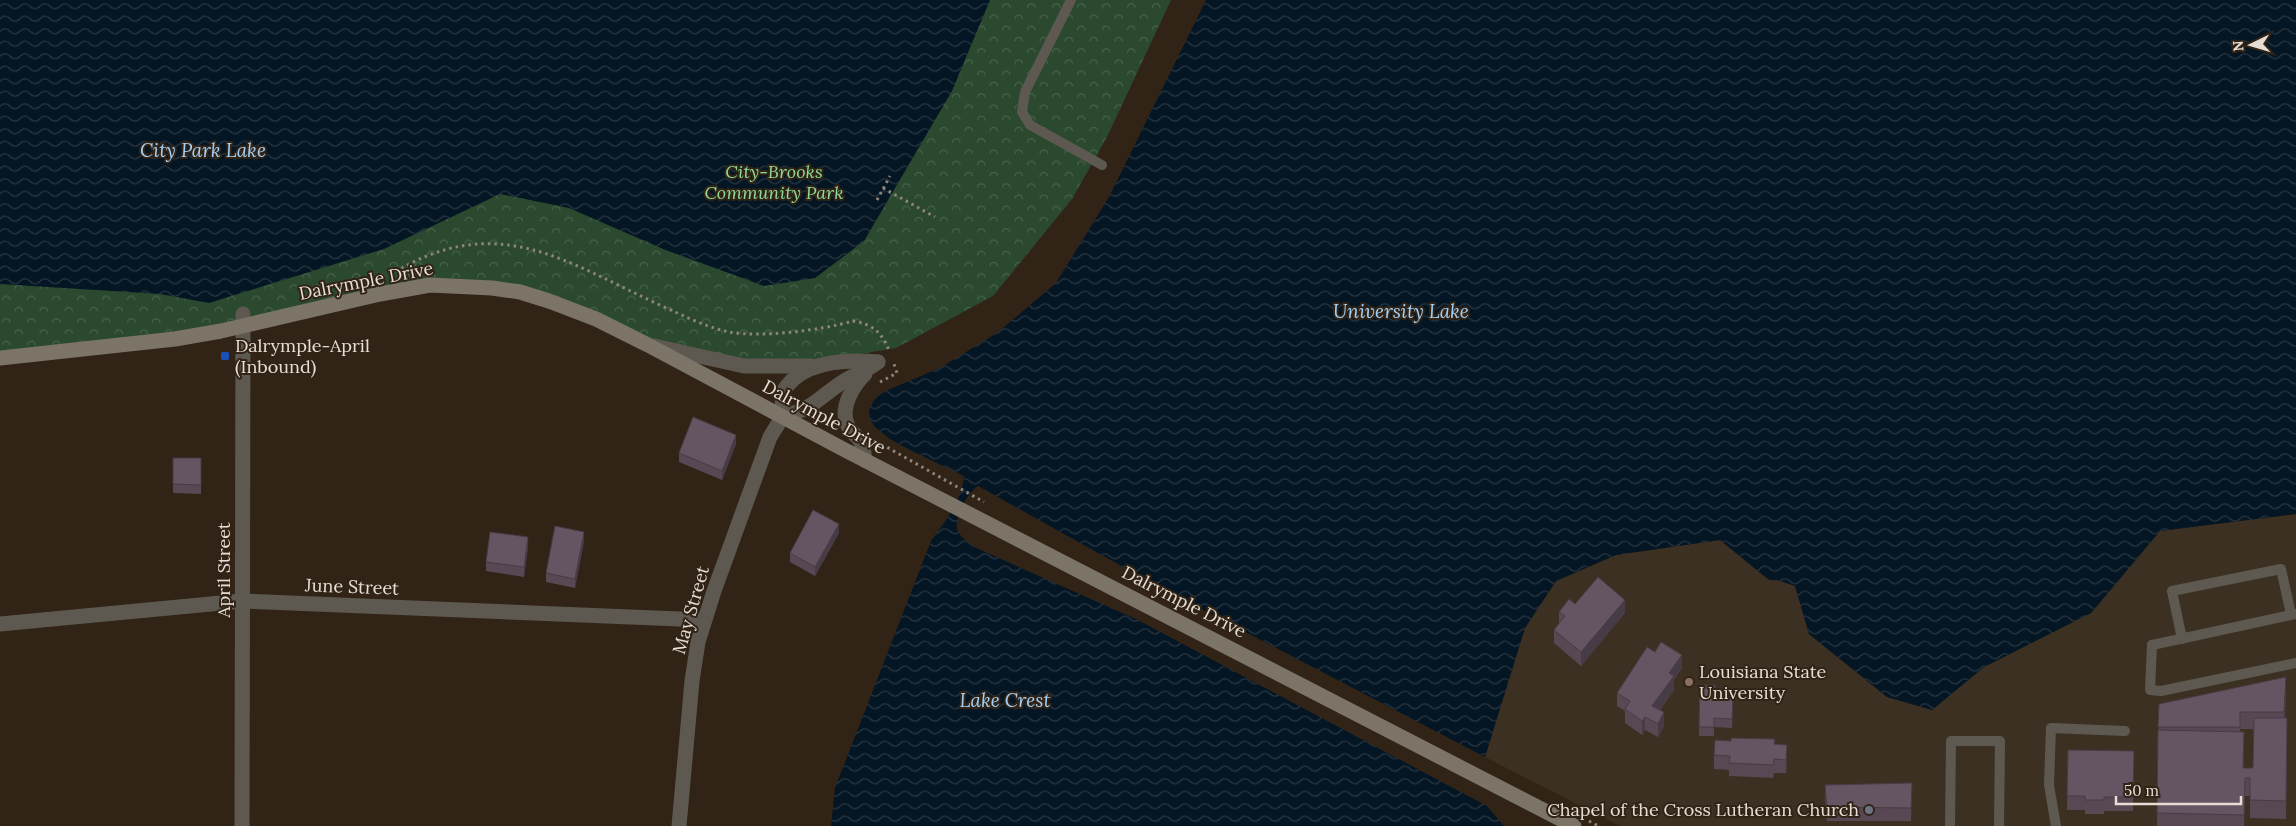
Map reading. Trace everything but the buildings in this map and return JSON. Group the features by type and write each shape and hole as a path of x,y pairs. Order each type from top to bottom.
{"street":[{"name":"Dalrymple Drive","path":"0,358 175,339 243,320 430,285 458,284 520,292 596,319 648,345 865,460 1574,826"},
{"name":"April Street","path":"242,826 243,320"},
{"path":"648,345 744,366 773,368 823,365"},
{"name":"May Street","path":"680,826 693,675 704,620 770,437 783,416 781,401 786,386 803,372 823,365 850,360 878,362 869,370"},
{"path":"783,416 802,412 844,381 869,370"},
{"path":"865,460 860,439 847,425 846,412 850,393 856,383 869,370"},
{"name":"June Street","path":"0,624 242,602 704,620"}],"lane":[{"path":"1071,0 1025,92 1022,112 1023,117 1030,125 1102,165"},
{"path":"2182,639 2172,591 2281,569 2294,614 2152,646 2150,690 2161,692 2296,663"},
{"path":"2056,826 2049,785 2051,728 2125,731"},
{"path":"1950,826 1951,740 2000,741 1999,826"}],"path":[{"path":"877,200 890,176"},
{"path":"883,188 935,217"},
{"path":"854,321 864,323 877,330 887,344"},
{"path":"873,385 897,374"},
{"path":"873,438 976,498"}],"shaded area":[{"name":"Louisiana State University","path":"2296,514 2296,826 1620,826 1485,757 1525,628 1556,581 1616,555 1720,540 1769,580 1777,580 1795,586 1809,634 1887,697 1932,710 1984,667 2091,613 2160,531"}],"green space":[{"name":"City Park Lake","path":"0,0 1171,0 1107,137 1072,199 993,296 896,348 773,368 648,345 536,297 466,285 243,327 0,358"}],"water":[{"name":"City Park Lake","path":"0,0 990,0 952,91 864,241 815,278 764,286 663,249 569,208 500,194 384,249 209,303 160,294 0,284"},
{"name":"University Lake","path":"1206,0 2296,0 2296,514 2160,531 2091,613 1984,667 1932,710 1887,697 1809,634 1795,586 1777,580 1769,580 1720,540 1616,555 1556,581 1525,628 1485,757 1161,588 978,486 970,494 963,506 957,524 960,534 974,547 1136,619 1487,806 1504,826 831,826 835,788 931,541 956,502 963,485 964,476 890,439 874,426 870,419 869,410 874,400 883,392 940,368 997,333 1056,283 1109,197"}],"place":[{"name":"Dalrymple-April (Inbound)","path":"225,356"},
{"name":"Louisiana State University","path":"1689,682"},
{"name":"Chapel of the Cross Lutheran Church","path":"1869,810"}],"park label":[{"name":"City-Brooks Community Park","path":"774,182"}],"water label":[{"name":"Lake Crest","path":"1005,700"}]}
